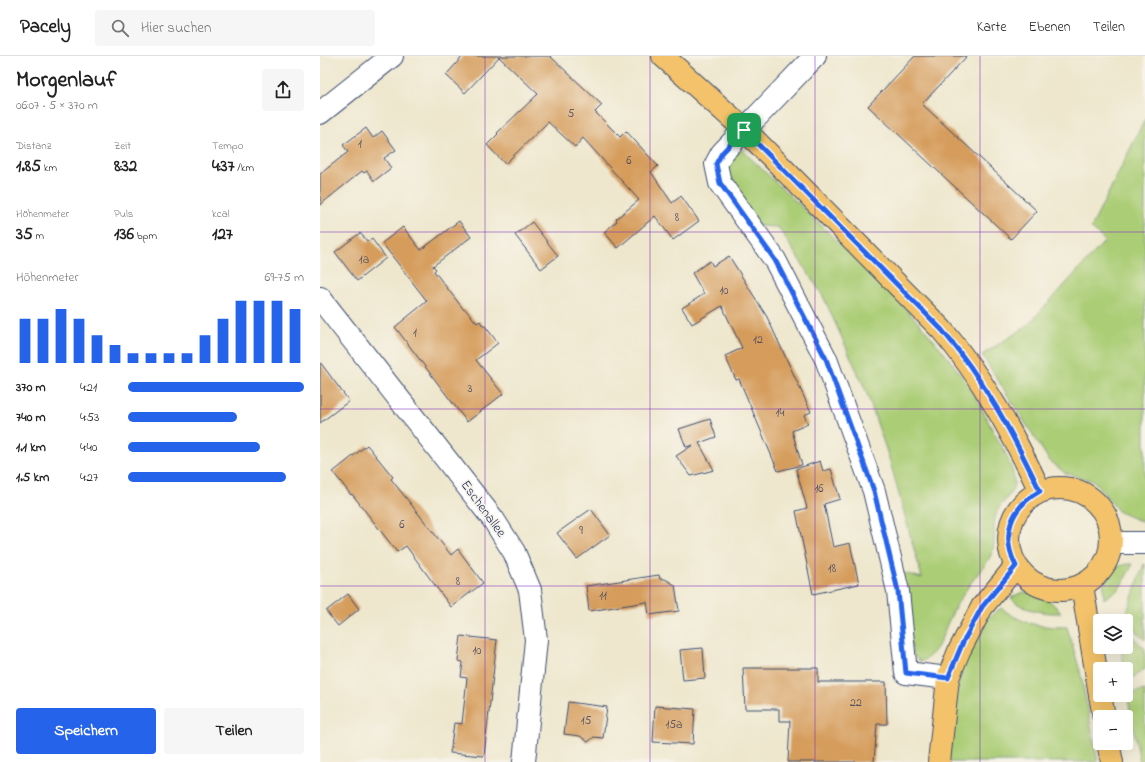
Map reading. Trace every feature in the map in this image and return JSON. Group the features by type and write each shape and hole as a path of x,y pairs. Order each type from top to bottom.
{"main road":[{"path":"663,56 744,130 942,330 962,354 982,382 1027,462 1040,491"},
{"path":"1050,488 1069,488 1078,490 1094,500 1101,507 1108,520 1111,543 1110,552 1102,568 1096,575 1082,585 1064,590 1054,590 1045,588 1029,580 1016,566 1012,558 1008,541 1011,523 1019,507 1025,500 1040,491 1050,488"},
{"path":"939,762 948,678 963,642 982,607 1016,566"},
{"path":"1082,585 1095,662"},
{"path":"1109,750 1112,762"}],"street":[{"path":"320,113 392,56"},
{"path":"816,56 722,153 716,164 720,183 775,260 826,359 874,491 898,591 906,673 948,678"},
{"name":"Eschenallee","path":"320,298 493,519 514,552 530,590 536,640 524,762"},
{"path":"1111,543 1145,543"}],"green space":[{"path":"1145,119 1145,523 1119,512 1094,481 1065,473 1049,460 982,355 1027,326 1105,241 1091,228"},
{"path":"741,149 869,272 932,338 947,356 973,393 1010,464 1014,484 1009,496 1000,506 996,514 994,522 994,545 989,559 971,582 958,603 939,644 928,658 921,662 913,655 900,572 922,578 889,458 866,391 823,296 778,227 759,226 724,178 723,161"},
{"path":"1133,564 1119,589 1104,599 1104,585 1107,575 1114,568"},
{"path":"1145,564 1145,640 1133,629 1133,614 1126,614"},
{"path":"1024,592 1036,594 1046,598 1061,613 1041,612 1027,608 1021,606 1011,598"},
{"path":"1001,608 1009,614 1032,624 1067,627 1080,671 1093,737 1093,750 1096,750 1098,762 947,762 960,672 988,618"},
{"path":"1133,637 1145,649 1145,669 1133,678 1133,662 1123,662 1122,654 1133,654"},
{"path":"1145,690 1145,762 1140,762 1133,725 1133,710 1130,710 1129,702 1133,702 1133,693"}],"building":[{"path":"463,56 550,56 602,105 595,112 620,137 626,131 658,166 651,172 672,203 681,196 699,221 673,240 655,216 618,248 604,232 617,221 616,219 639,200 583,138 575,147 548,122 505,164 487,145 498,134 497,133 538,94 499,57 465,93 446,75"},
{"path":"915,56 967,56 922,104 1037,211 1011,239 868,106"},
{"path":"366,128 373,138 382,131 396,150 384,158 391,168 374,181 367,171 364,173 362,171 320,205 320,174 348,152 343,145"},
{"path":"459,221 471,237 433,266 436,269 434,271 464,310 465,309 477,323 480,321 498,343 476,360 503,394 467,422 395,327 427,301 382,243 403,227 421,250"},
{"path":"532,222 558,256 541,269 515,235"},
{"path":"360,233 368,242 372,239 386,258 357,281 335,252"},
{"path":"729,256 767,317 811,412 804,415 808,424 792,431 802,465 778,471 739,379 736,380 725,356 742,348 722,306 692,324 682,308 704,294 692,273 710,261 713,266"},
{"path":"320,362 349,401 320,423"},
{"path":"710,419 716,437 699,443 714,470 691,476 676,456 693,445 686,447 679,429"},
{"path":"367,445 393,477 391,479 451,555 458,549 483,583 451,607 406,546 397,552 333,472"},
{"path":"820,461 823,471 831,469 840,499 824,504 833,547 850,543 859,584 813,594 796,511 807,508 796,469"},
{"path":"591,509 610,535 577,559 557,533"},
{"path":"659,575 660,579 665,579 675,585 679,611 649,615 647,602 589,611 586,586"},
{"path":"348,594 359,609 338,626 326,611"},
{"path":"461,636 497,640 484,756 450,753 454,723 462,724 467,678 461,677 463,662 458,661"},
{"path":"703,648 705,678 683,680 680,650"},
{"path":"743,668 818,668 818,682 886,682 887,724 877,724 874,762 788,762 790,721 779,721 779,709 745,709"},
{"path":"568,702 607,707 603,738 594,737 588,742 580,736 564,734"},
{"path":"655,706 695,709 693,744 653,742"}],"route":[{"path":"744,130 942,330 962,354 982,382 1027,462 1040,491 1025,500 1014,514 1008,541 1009,549 1016,566 982,607 963,642 948,678 906,673 898,591 874,491 826,359 775,260 720,183 716,164 722,153 744,130"}]}
